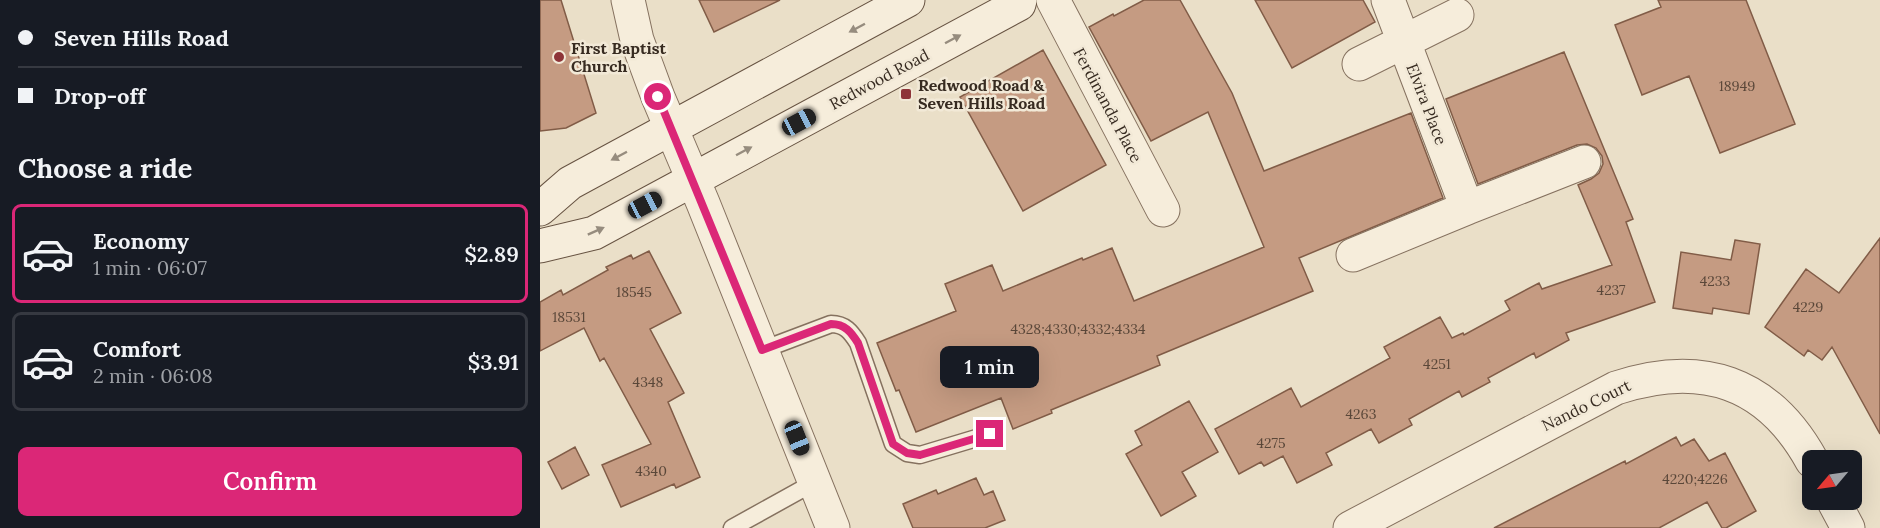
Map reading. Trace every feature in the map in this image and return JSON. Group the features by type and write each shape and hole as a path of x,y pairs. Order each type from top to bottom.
{"street":[{"path":"628,0 637,40 671,129 833,528"},
{"path":"540,210 570,183 908,0"},
{"name":"Redwood Road","path":"540,246 594,233 1019,4 1020,0"},
{"name":"Ferdinanda Place","path":"1053,0 1163,210"},
{"name":"Elvira Place","path":"1388,0 1467,208"},
{"path":"1359,64 1456,15"},
{"path":"1353,255 1584,162"},
{"name":"Nando Court","path":"1350,528 1616,388 1642,379 1668,375 1695,376 1720,381 1744,390 1768,404 1789,425 1805,450"},
{"path":"1838,510 1848,528"}],"lane":[{"path":"762,350 831,324 840,324 851,332 858,343 893,444 907,453 920,455 990,434"},
{"path":"732,528 815,482"}],"building":[{"name":"First Baptist Church","path":"540,0 561,0 596,113 566,128 540,131"},
{"path":"699,0 780,0 714,32"},
{"path":"1144,0 1180,0 1232,93 1264,171 1411,113 1443,198 1299,258 1313,291 1157,356 1160,365 1051,410 1052,413 1013,429 1001,398 916,432 899,390 896,391 877,343 956,311 945,284 992,265 1003,291 1112,248 1134,301 1264,247 1208,112 1151,141 1089,27"},
{"path":"1255,0 1363,0 1375,22 1292,68"},
{"path":"1658,0 1746,0 1795,124 1720,153 1689,76 1642,95 1615,25 1661,7"},
{"path":"1043,50 1106,165 1023,211 960,97"},
{"path":"1564,52 1633,219 1626,222 1655,302 1566,333 1569,340 1536,358 1534,353 1488,378 1490,382 1462,397 1459,391 1409,419 1412,425 1379,443 1371,429 1326,453 1332,465 1297,483 1283,456 1264,466 1261,462 1239,474 1215,429 1291,388 1301,407 1390,358 1384,347 1440,317 1452,338 1463,333 1464,335 1510,310 1505,301 1539,283 1542,289 1612,265 1578,185 1599,173 1603,164 1602,156 1596,148 1587,144 1577,145 1478,184 1446,99"},
{"path":"1880,238 1880,434 1832,347 1822,360 1808,350 1804,356 1765,327 1806,269 1839,293"},
{"path":"1735,240 1760,244 1749,314 1713,308 1712,314 1673,308 1681,252 1731,260"},
{"path":"649,251 681,313 650,329 684,393 668,402 700,477 676,488 674,484 621,507 602,465 651,444 604,358 600,361 584,328 540,351 540,302 561,290 563,295 608,270 606,267 631,255 633,259"},
{"path":"1189,401 1218,452 1182,472 1196,496 1161,516 1126,454 1142,445 1135,431"},
{"path":"1676,437 1681,446 1694,439 1709,461 1725,453 1756,511 1726,528 1722,528 1707,502 1659,528 1494,528 1625,461 1626,464"},
{"path":"575,447 589,475 562,489 548,462"},
{"path":"976,478 984,495 993,491 1005,520 985,528 913,528 903,504 936,490 938,494"}],"place":[{"name":"First Baptist Church","path":"559,57"},
{"name":"Redwood Road & Seven Hills Road","path":"906,94"}],"route":[{"path":"658,97 762,350 831,324 840,324 851,332 858,343 893,444 907,453 920,455 990,434"}]}
